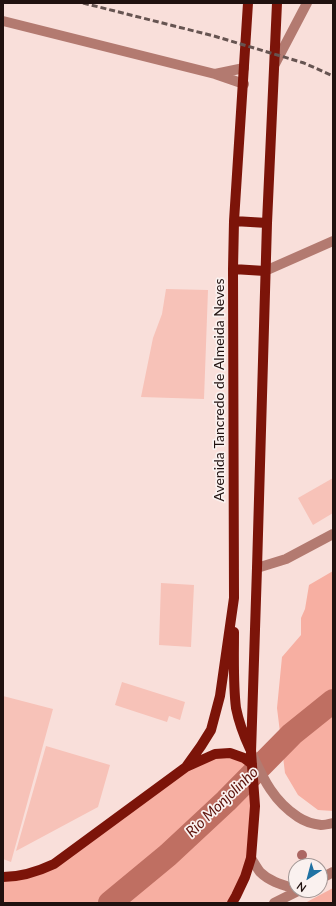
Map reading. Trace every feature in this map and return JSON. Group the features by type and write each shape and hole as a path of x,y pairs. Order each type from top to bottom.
{"main road":[{"name":"Avenida Tancredo de Almeida Neves","path":"186,767 211,730 220,696 234,598 234,221 248,3"},
{"path":"232,903 245,877 251,858 255,806 252,759 265,271 277,3"},
{"path":"234,221 267,223"},
{"path":"233,269 265,271"},
{"path":"234,598 236,708 252,759"},
{"path":"3,877 22,876 54,864 186,767 215,754 230,752 244,758 252,759"}],"street":[{"path":"242,3 247,28"},
{"path":"275,64 307,3"},
{"path":"3,21 215,74 244,84"},
{"path":"215,74 244,68"},
{"path":"265,271 333,241"},
{"path":"257,568 286,559 333,534"},
{"path":"252,759 269,788 282,805 302,820 313,824 321,825 333,823"},
{"path":"251,858 259,871 266,877 288,887"},
{"path":"274,903 288,895"}],"shaded area":[{"path":"333,571 333,811 318,810 298,795 285,773 277,708 282,657 301,635 301,618 305,609 309,585"},
{"path":"215,754 252,764 251,858 232,903 3,903 3,877 38,871 186,767"},
{"path":"333,888 333,903 305,903 314,898 328,898 328,891"}],"building":[{"path":"166,289 208,290 204,399 141,397 153,338 162,314"},
{"path":"333,478 333,513 313,525 298,498"},
{"path":"161,583 194,585 191,647 159,645"},
{"path":"122,682 185,702 180,720 169,716 167,722 115,705"},
{"path":"3,696 53,709 11,862 3,859"},
{"path":"46,746 110,765 98,807 16,851"}],"waterway":[{"name":"Rio Monjolinho","path":"110,903 168,855 226,801 292,734 333,701"}],"railway":[{"path":"83,3 214,36 304,63 333,76"}]}
